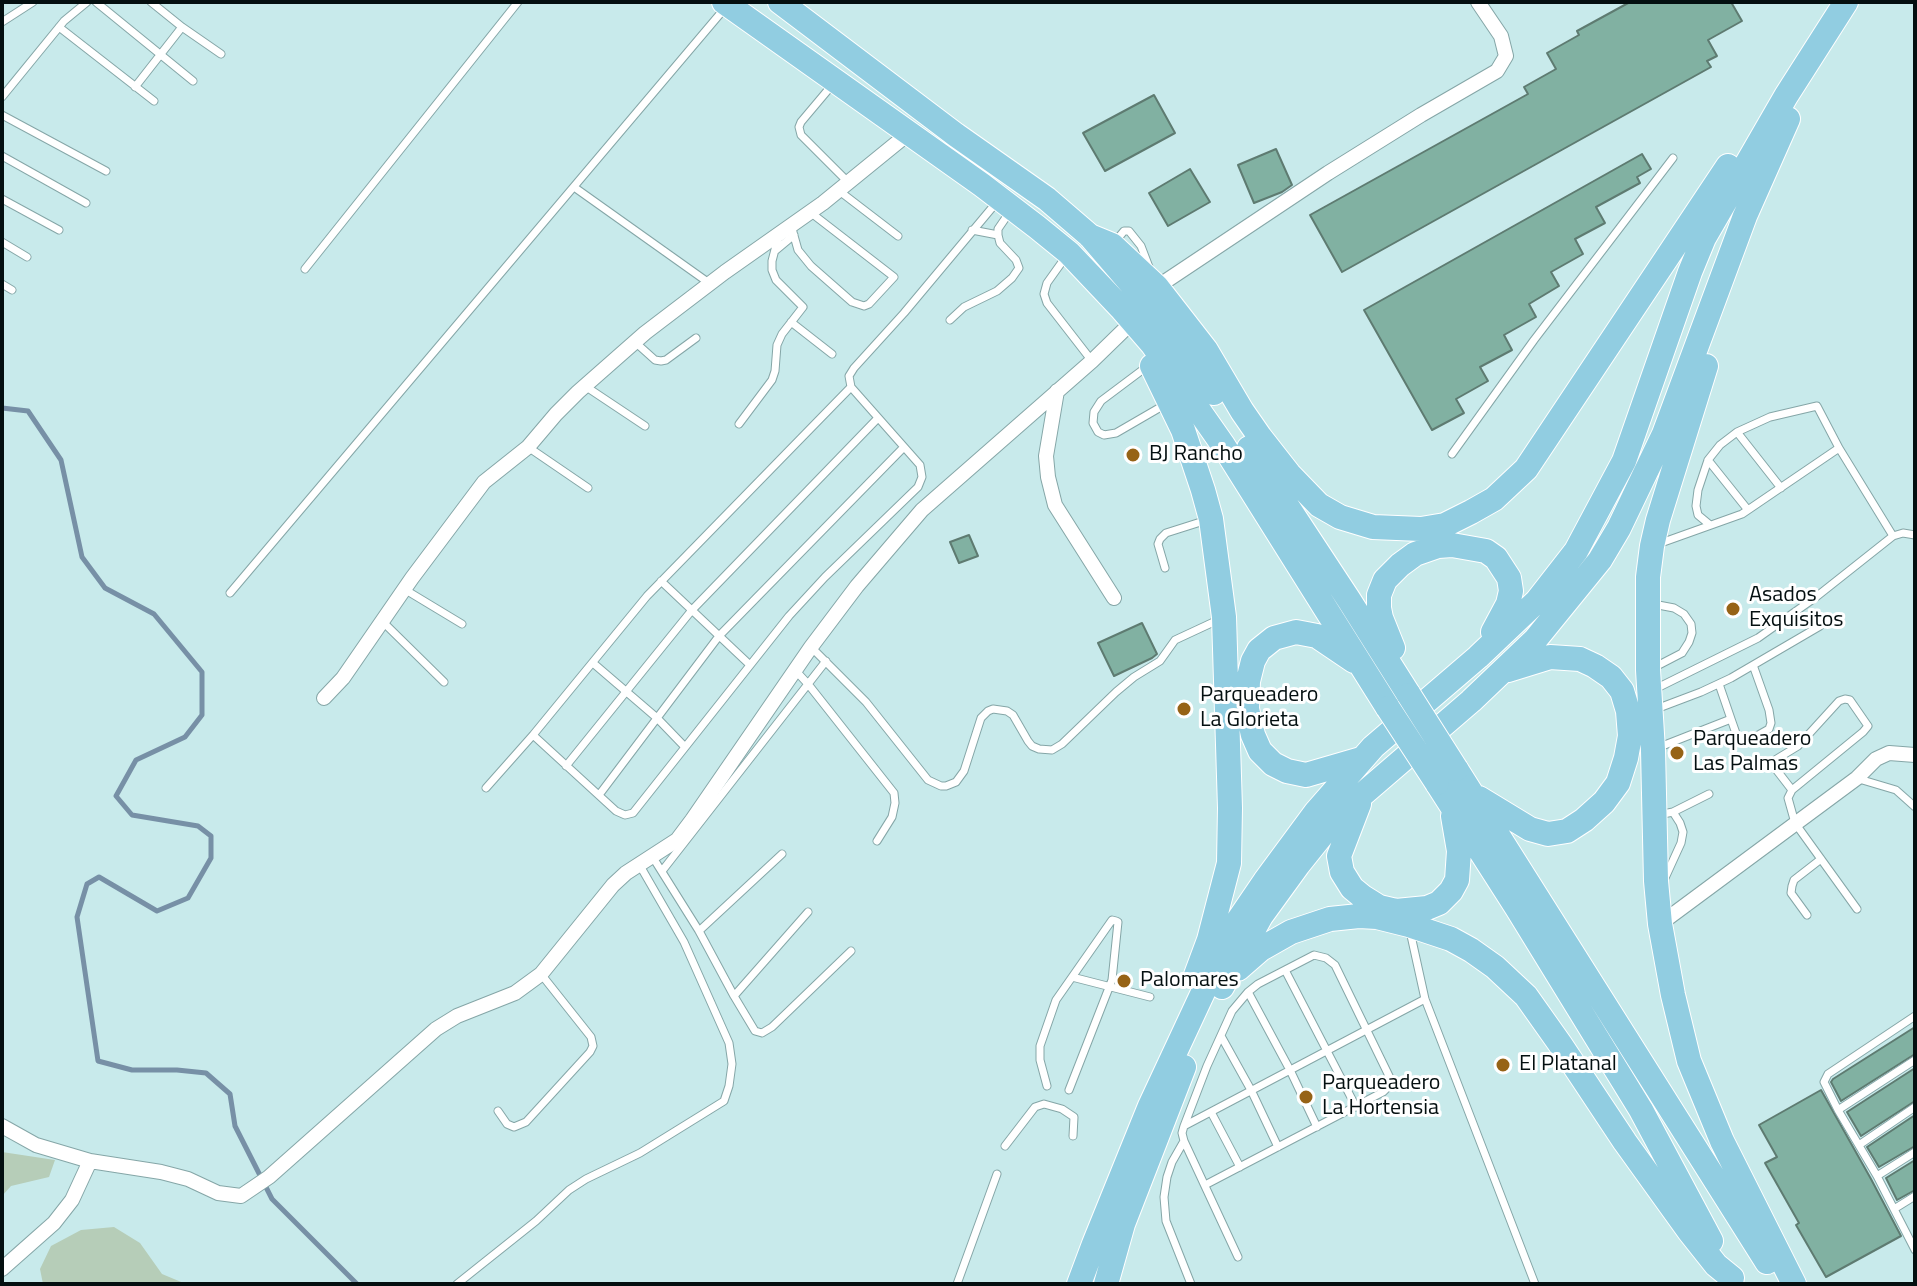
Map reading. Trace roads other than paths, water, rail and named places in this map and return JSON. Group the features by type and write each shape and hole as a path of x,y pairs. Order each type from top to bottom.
{"main road":[{"path":"780,2 956,135 1047,199 1157,287 1206,350 1260,437 1319,505 1340,517 1373,527 1421,529 1445,525 1494,499 1526,469 1700,206 1808,50 1842,9"},
{"path":"726,3 1006,203 1069,253 1153,345 1223,445 1363,668"},
{"path":"1106,1284 1123,1224 1194,1042 1261,916 1326,830 1535,640 1580,587 1619,528 1664,434 1745,216 1842,9"},
{"path":"1150,1106 1233,928 1316,812 1373,747 1478,657 1537,601 1576,551 1624,461 1704,238 1786,96 1842,9"},
{"path":"1794,1284 1722,1141 1689,1061 1673,995 1657,895 1664,814 1653,750 1647,603 1652,546 1700,384 1796,102"},
{"path":"1101,240 1176,336 1349,600 1399,702 1781,1284"},
{"path":"1079,1284 1150,1106 1209,940 1229,863 1224,617 1211,519 1194,458 1170,401 1125,317"},
{"path":"1399,702 1406,676 1381,618 1379,595 1385,580 1415,554 1438,546 1471,548 1486,551 1503,568 1511,591 1508,604 1478,657"},
{"path":"1363,759 1306,775 1273,764 1260,751 1247,709 1248,681 1259,650 1274,638 1296,632 1317,636 1363,668 1399,702"},
{"path":"1461,799 1548,834 1567,831 1584,820 1604,802 1618,783 1630,736 1628,711 1622,691 1611,677 1580,659 1550,657 1502,672"},
{"path":"1363,794 1339,856 1342,872 1352,888 1363,897 1379,907 1396,911 1427,908 1439,903 1451,891 1457,880 1461,799"},
{"path":"1461,799 1517,908 1641,1110 1732,1282"},
{"path":"1225,982 1261,949 1291,932 1312,923 1359,916 1409,925 1451,939 1471,950 1512,981 1526,996 1689,1231 1732,1282"}],"street":[{"path":"1157,287 1341,165 1497,71 1506,56 1504,46 1501,36 1478,2"},
{"path":"324,698 343,678 404,589 484,482 528,447 556,414 635,342 710,284 788,231 909,133"},
{"path":"2,1126 36,1145 90,1161 188,1179 218,1193 241,1196 269,1177 436,1029 457,1016 515,993 541,974 613,885 677,840 811,647 857,586 922,510 1092,361 1125,317"},
{"path":"1057,391 1046,456 1055,505 1114,598"},
{"path":"1660,924 1857,778 1876,759 1889,753 1915,755"},
{"path":"2,1269 54,1223 72,1200 90,1161"}],"lane":[{"path":"2,22 33,2"},
{"path":"2,97 59,27 87,2"},
{"path":"96,2 193,81"},
{"path":"151,2 221,54"},
{"path":"305,269 518,2"},
{"path":"230,593 726,3"},
{"path":"59,27 154,101"},
{"path":"135,87 182,27"},
{"path":"835,82 801,122 801,135 843,186 898,236"},
{"path":"2,115 106,171"},
{"path":"2,156 86,203"},
{"path":"1452,454 1534,340 1673,158"},
{"path":"574,187 710,284"},
{"path":"2,199 59,230"},
{"path":"533,735 616,811 625,815 633,813 789,616 918,487 922,477 920,465 851,387 849,376 972,230 1006,203"},
{"path":"950,320 964,307 997,291 1019,268 1016,260 1000,243 998,235 1006,203"},
{"path":"788,231 802,256 822,275 858,305 869,304 894,277 810,212"},
{"path":"972,230 998,235"},
{"path":"739,424 772,380 777,345 803,307 776,280 772,270 774,252 788,231"},
{"path":"774,252 788,231"},
{"path":"2,242 27,257"},
{"path":"1069,253 1047,283 1044,294 1047,303 1092,361"},
{"path":"2,284 12,290"},
{"path":"791,322 832,354"},
{"path":"635,342 655,360 661,361 696,338"},
{"path":"1151,364 1101,401 1094,412 1093,423 1104,435 1116,433 1170,401"},
{"path":"585,386 645,426"},
{"path":"486,788 661,581 851,387"},
{"path":"1710,525 1698,515 1696,506 1708,460 1720,445 1737,432 1770,417 1817,406 1893,536"},
{"path":"566,766 692,610 878,418"},
{"path":"1737,432 1781,488"},
{"path":"528,447 588,488"},
{"path":"599,795 719,636 904,447"},
{"path":"1652,546 1748,510 1839,448"},
{"path":"1708,460 1748,510"},
{"path":"1165,568 1158,544 1160,539 1166,533 1211,519"},
{"path":"1649,691 1758,638 1893,536 1903,533 1915,535"},
{"path":"661,581 750,665"},
{"path":"404,589 462,624"},
{"path":"1647,603 1674,608 1684,614 1691,624 1692,633 1682,653 1649,691"},
{"path":"811,647 866,702 928,780 946,786 956,782 964,771 981,718 988,711 1001,709 1013,715 1032,746 1046,750 1058,747 1116,692 1160,661 1175,640 1224,617"},
{"path":"382,621 444,682"},
{"path":"1649,691 1719,684 1820,626"},
{"path":"662,871 826,661"},
{"path":"593,663 657,718 685,747"},
{"path":"1719,684 1738,739 1753,738 1769,729 1771,723 1753,665"},
{"path":"795,670 894,793 892,817 877,841"},
{"path":"1792,790 1775,768 1775,760 1798,746 1839,701 1850,700 1868,726 1792,790 1788,798 1795,823 1857,909"},
{"path":"1653,750 1731,719"},
{"path":"1857,778 1896,790 1915,807"},
{"path":"1664,814 1709,794"},
{"path":"699,931 782,854"},
{"path":"1807,915 1791,893 1792,886 1794,880 1821,859"},
{"path":"645,860 662,871 755,1031 762,1033 772,1027 851,951"},
{"path":"457,1284 536,1221 569,1190 640,1153 724,1101 732,1064 729,1043 645,860"},
{"path":"734,996 808,912"},
{"path":"1047,1086 1040,1060 1040,1046 1056,1000 1112,920 1116,921 1109,986 1069,1090"},
{"path":"1409,925 1425,999 1535,1284"},
{"path":"1205,1185 1356,1107 1390,1085 1391,1080 1335,965 1326,958 1314,955 1248,992 1232,1011 1184,1126 1184,1141 1238,1257"},
{"path":"1285,970 1356,1107"},
{"path":"498,1111 507,1124 514,1127 526,1122 593,1046 591,1037 541,974"},
{"path":"1072,977 1150,997"},
{"path":"1248,992 1317,1127"},
{"path":"1184,1126 1425,999"},
{"path":"1914,1245 1824,1082 1828,1074 1915,1016"},
{"path":"1221,1036 1278,1147"},
{"path":"1838,1110 1915,1060"},
{"path":"1005,1146 1035,1107 1044,1104 1062,1109 1074,1117 1073,1136"},
{"path":"1859,1145 1915,1107"},
{"path":"1211,1112 1240,1167"},
{"path":"1184,1141 1172,1162 1164,1197 1166,1221 1191,1284"},
{"path":"1877,1176 1915,1152"},
{"path":"957,1284 997,1174"},
{"path":"1894,1209 1915,1196"}],"waterway":[{"path":"2,408 28,411 61,460 82,557 105,588 154,614 202,672 202,715 185,737 136,760 116,796 132,815 198,826 211,836 211,858 188,898 157,911 99,877 87,884 77,917 98,1061 132,1070 206,1073 230,1094 235,1126 272,1199 357,1284"}],"place":[{"name":"BJ Rancho","path":"1133,455"},
{"name":"Asados Exquisitos","path":"1733,609"},
{"name":"Parqueadero La Glorieta","path":"1184,709"},
{"name":"Parqueadero Las Palmas","path":"1677,753"},
{"name":"Palomares","path":"1124,981"},
{"name":"El Platanal","path":"1503,1065"},
{"name":"Parqueadero La Hortensia","path":"1306,1097"}]}
